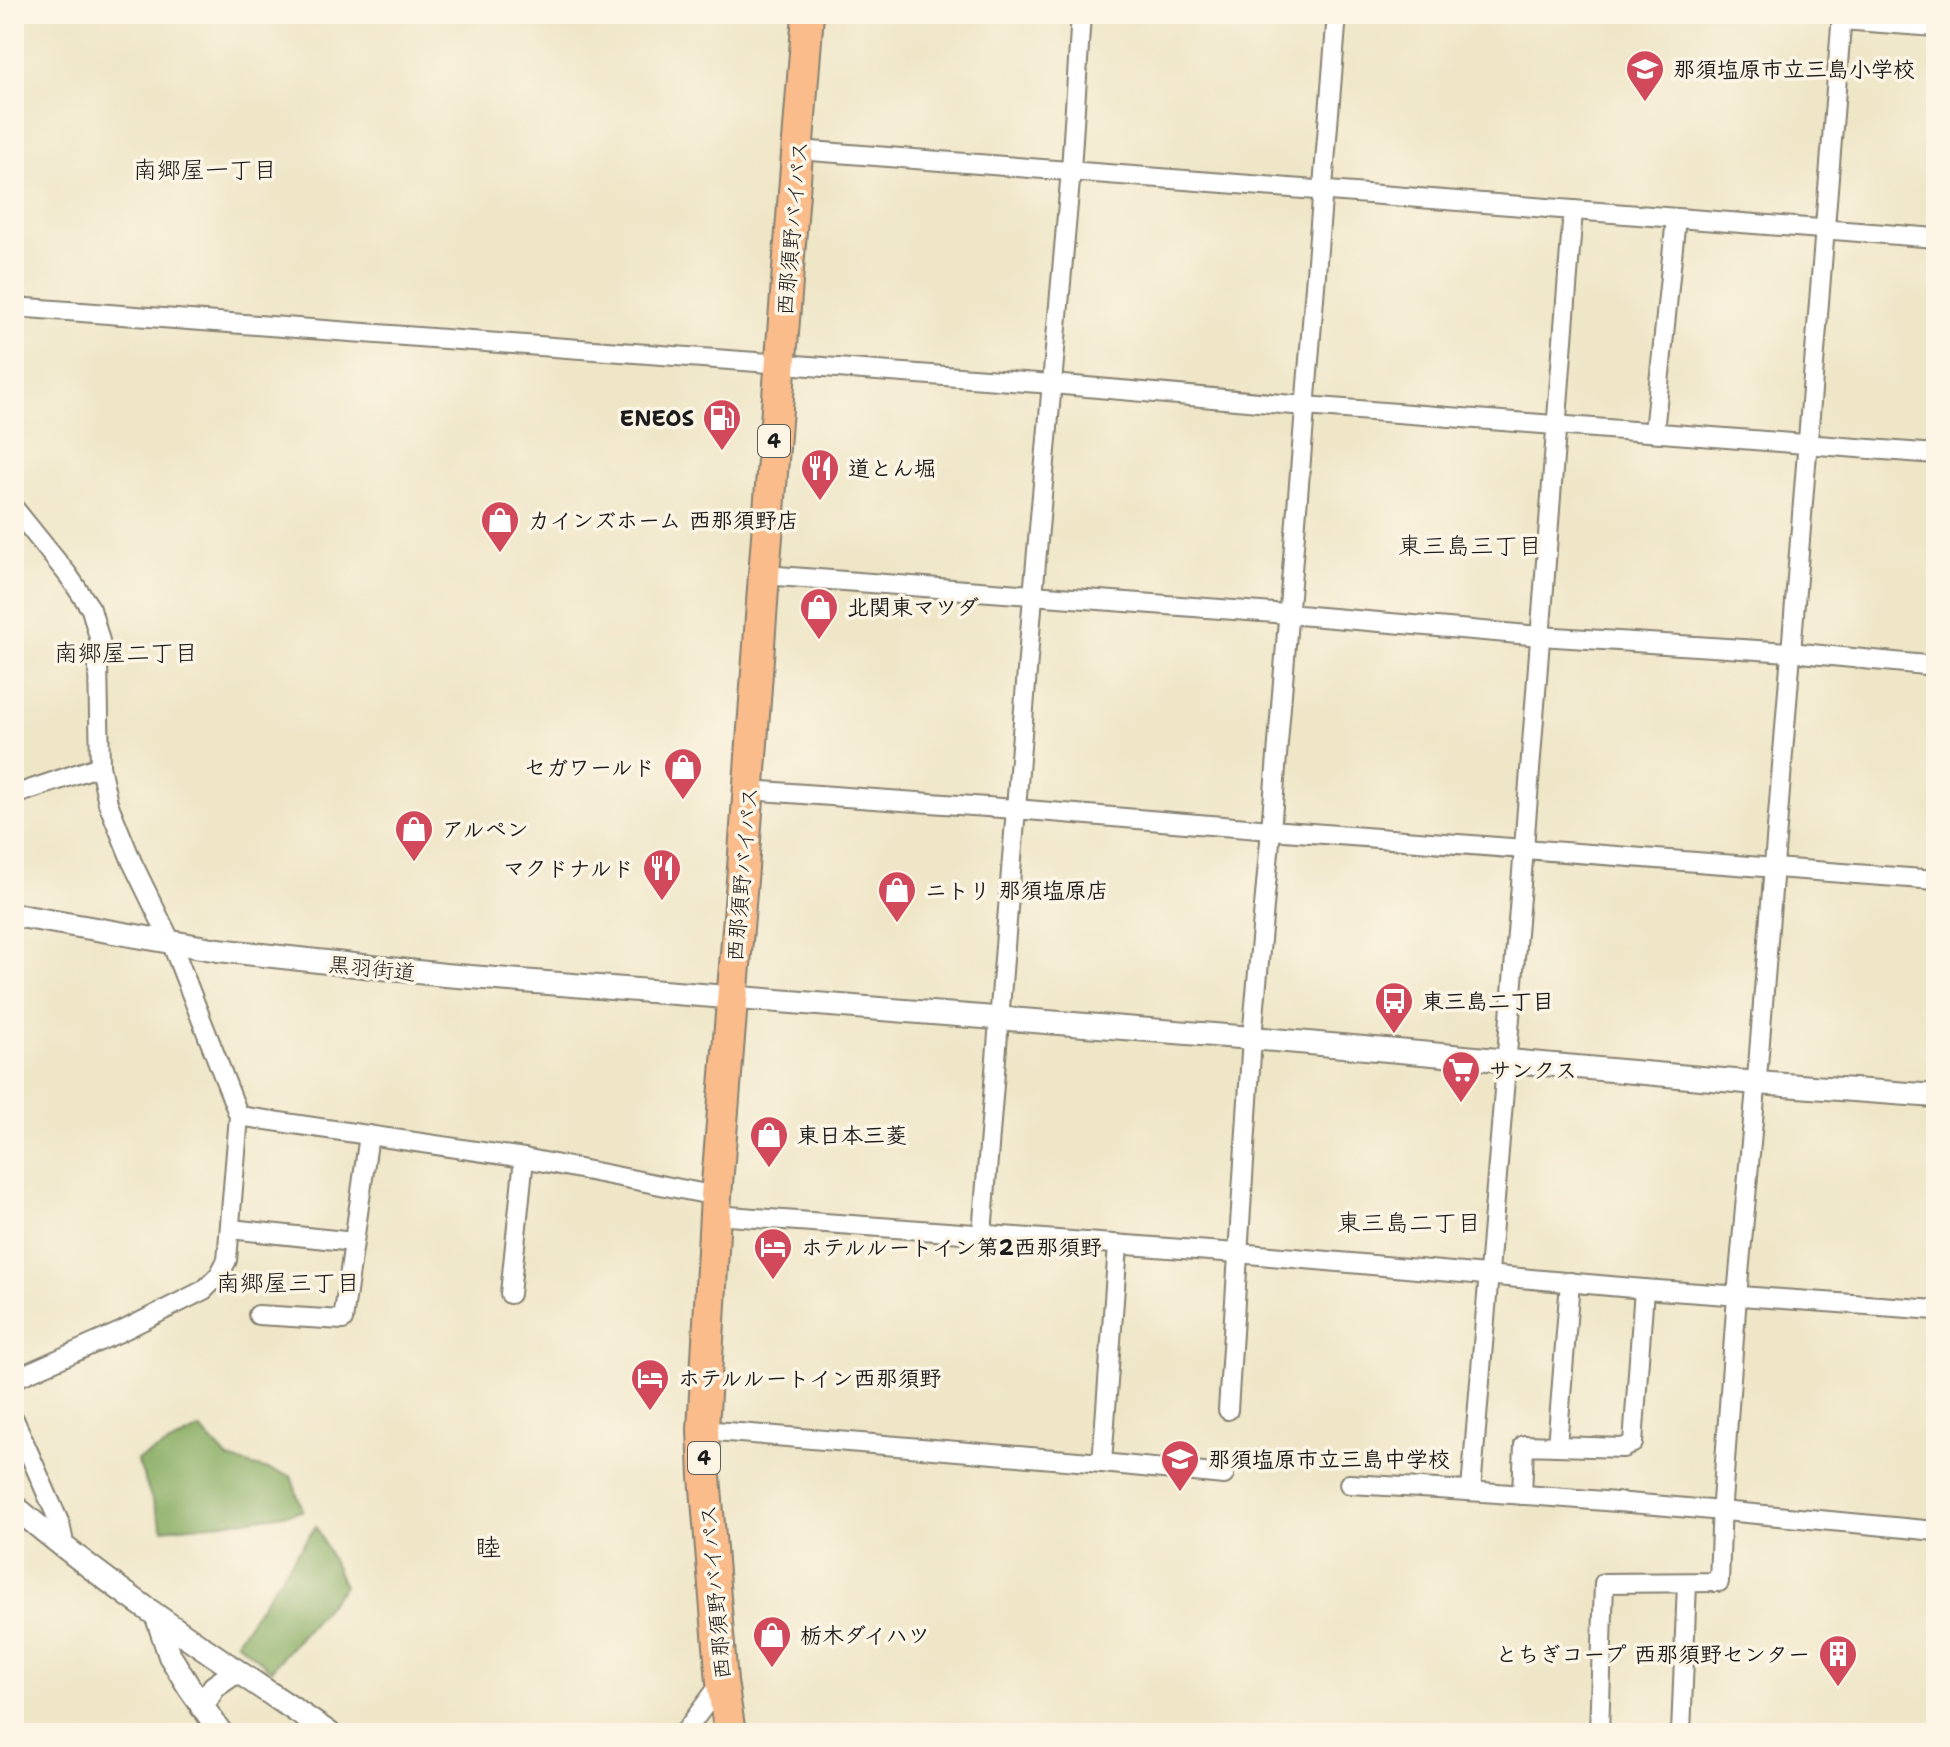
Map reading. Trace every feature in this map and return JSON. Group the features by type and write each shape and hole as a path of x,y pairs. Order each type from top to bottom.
{"highway":[{"name":"西那須野バイパス","path":"730,1733 722,1682 703,1430 715,1205 808,14"}],"street":[{"path":"982,1234 1015,809 1071,170 1081,14"},
{"path":"1228,1410 1252,1038 1337,14"},
{"path":"1599,1733 1604,1583 1719,1582 1737,1296 1757,1083 1841,17 1936,27"},
{"path":"798,150 1936,238"},
{"path":"1471,1490 1573,210"},
{"path":"1654,432 1676,218"},
{"path":"14,307 1936,454"},
{"path":"14,508 91,609 100,641 100,766 108,803 132,862 171,942 239,1116 227,1260 219,1275 204,1290 120,1332 14,1379"},
{"path":"764,575 1540,636 1790,652 1936,666"},
{"path":"14,795 100,766"},
{"path":"748,790 1936,880"},
{"name":"黒羽街道","path":"14,915 233,952 445,975 1252,1038 1936,1096"},
{"path":"239,1116 524,1158 715,1205 1118,1246 1936,1310"},
{"path":"258,1315 343,1320 369,1135"},
{"path":"510,1294 524,1158"},
{"path":"230,1229 354,1242"},
{"path":"1102,1463 1118,1246"},
{"path":"1557,1446 1570,1282"},
{"path":"1522,1495 1524,1445 1623,1448 1633,1443 1644,1289"},
{"path":"14,1419 60,1524 62,1547"},
{"path":"703,1430 1224,1475"},
{"path":"1349,1484 1471,1490 1722,1510 1936,1531"},
{"path":"14,1506 62,1547 157,1617 329,1733"},
{"path":"1681,1733 1687,1583"},
{"path":"157,1617 170,1656 221,1733"},
{"path":"202,1707 214,1687 237,1671"},
{"path":"684,1733 722,1682"}],"green space":[{"path":"200,1429 228,1459 291,1476 303,1511 163,1529 137,1460"},
{"path":"316,1526 344,1586 271,1670 236,1641"}],"place":[{"name":"那須塩原市立三島小学校","path":"1645,103"},
{"name":"ENEOS","path":"722,452"},
{"name":"道とん堀","path":"820,502"},
{"name":"カインズホーム 西那須野店","path":"500,554"},
{"name":"北関東マツダ","path":"819,641"},
{"name":"セガワールド","path":"683,801"},
{"name":"アルペン","path":"414,863"},
{"name":"マクドナルド","path":"662,902"},
{"name":"ニトリ 那須塩原店","path":"897,924"},
{"name":"東三島二丁目","path":"1394,1035"},
{"name":"サンクス","path":"1461,1104"},
{"name":"東日本三菱","path":"769,1169"},
{"name":"ホテルルートイン第2西那須野","path":"773,1281"},
{"name":"ホテルルートイン西那須野","path":"650,1412"},
{"name":"那須塩原市立三島中学校","path":"1180,1493"},
{"name":"栃木ダイハツ","path":"772,1669"},
{"name":"とちぎコープ 西那須野センター","path":"1838,1688"}],"district":[{"name":"南郷屋一丁目","path":"205,170"},
{"name":"東三島三丁目","path":"1470,546"},
{"name":"南郷屋二丁目","path":"126,653"},
{"name":"東三島二丁目","path":"1409,1223"},
{"name":"南郷屋三丁目","path":"288,1283"},
{"name":"睦","path":"488,1547"}]}
